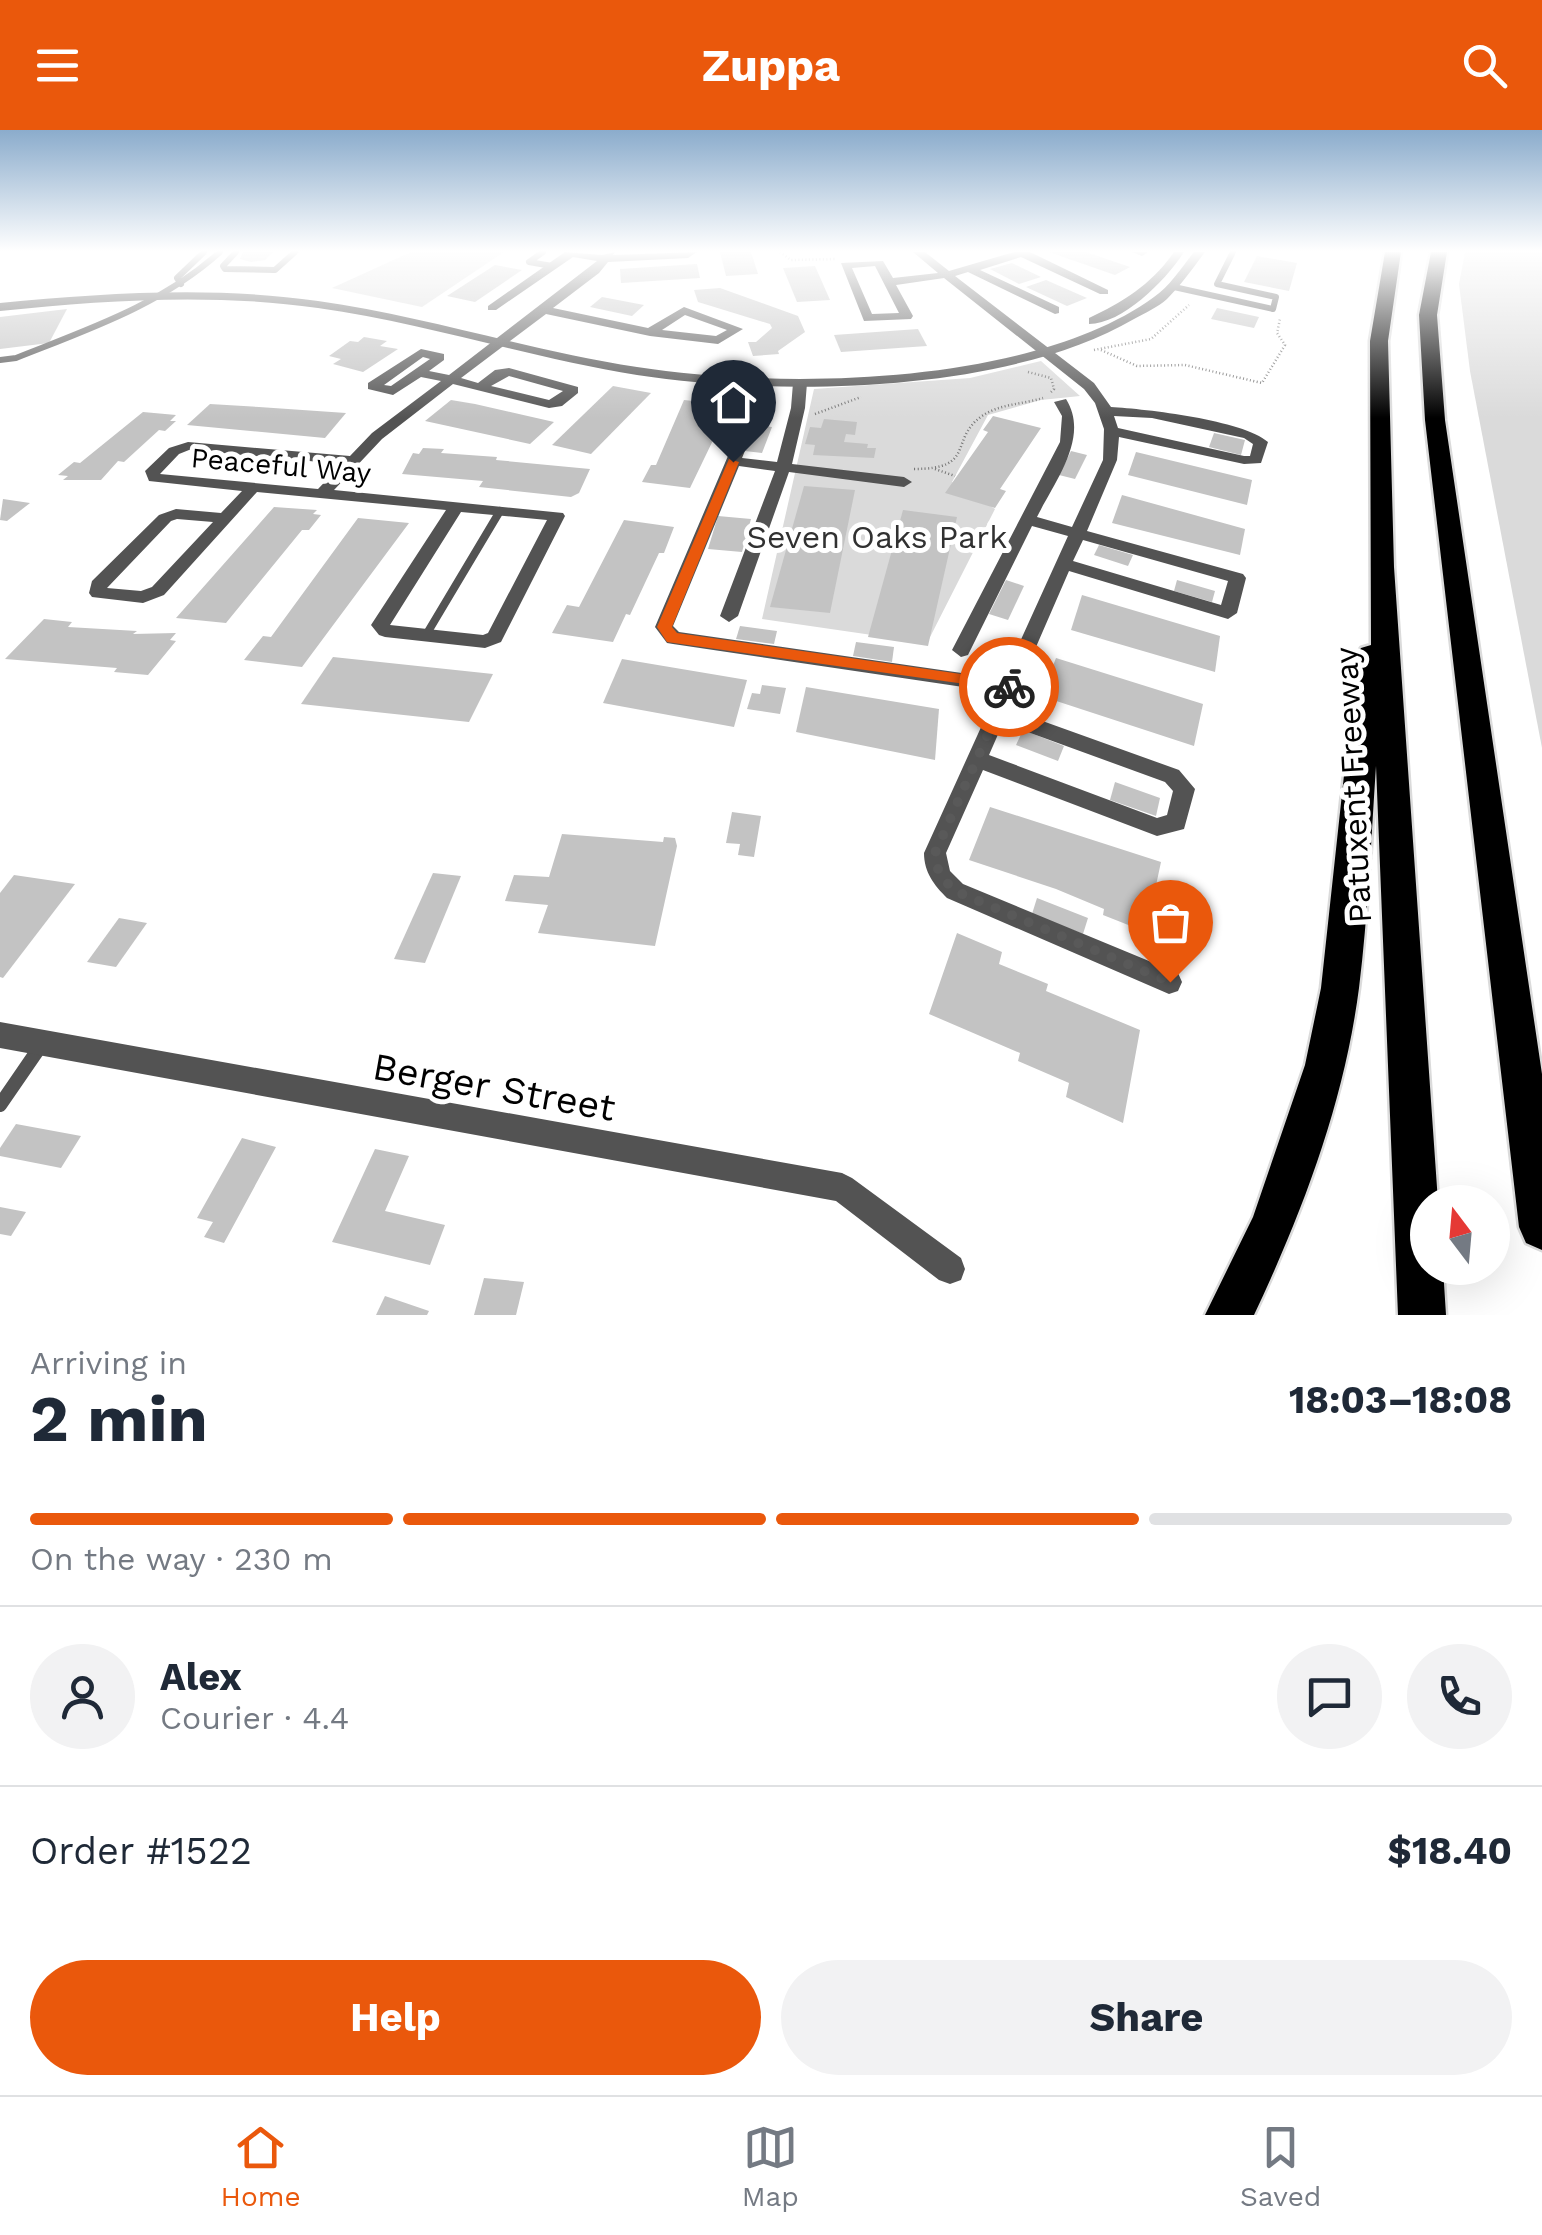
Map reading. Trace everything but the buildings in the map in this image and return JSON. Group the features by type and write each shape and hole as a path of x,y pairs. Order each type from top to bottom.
{"highway":[{"name":"Patuxent Freeway","path":"1382,307 1378,341 1381,567 1422,1315"},
{"path":"1429,307 1435,420 1542,1227"},
{"path":"1229,1315 1271,1229 1299,1154 1325,1065 1340,988 1381,567"}],"street":[{"path":"334,307 650,362 768,372 923,364 1038,347 1120,307"},
{"path":"377,307 642,372 800,383 931,374 1122,322 1144,307"},
{"path":"322,494 350,460 547,307"},
{"path":"863,307 868,318 907,316 902,307"},
{"path":"986,307 1089,386 1110,422 1110,460 935,853 935,864 955,891 1170,982"},
{"path":"1048,307 1054,310"},
{"path":"544,310 650,332 718,340 737,329 684,311 650,332"},
{"path":"419,372 481,388 549,404 558,403 573,390 509,372 500,373 481,388"},
{"path":"729,616 782,467 800,404 800,383"},
{"path":"961,650 1067,442 1069,416 1056,400"},
{"path":"758,402 664,627 673,638 1010,687"},
{"path":"1152,414 1262,442 1256,460 1244,460 1110,422 1152,414"},
{"name":"Peaceful Way","path":"350,460 188,446 174,451 152,471 154,478 556,516 496,637 485,642 426,636"},
{"path":"733,462 904,475"},
{"path":"225,518 176,514 165,518 98,585 98,593 143,597 158,591 254,487"},
{"path":"426,636 385,631 380,625 457,506"},
{"path":"1027,519 1237,578 1228,613 1064,564"},
{"path":"977,760 1157,827 1176,822 1184,789 1172,776 998,713"},
{"name":"Berger Street","path":"0,1035 842,1188 950,1269"}],"lane":[{"path":"0,360 16,358 137,307"},
{"path":"426,636 500,510"},
{"path":"0,1105 42,1043"}],"path":[{"path":"1086,351 1151,339 1186,307"},
{"path":"1101,350 1136,366 1185,365 1262,383 1284,346 1277,334 1280,318"},
{"path":"904,475 935,469 959,456 974,423 984,415 1036,400 1054,389 1054,383 1040,374 1023,372"},
{"path":"810,414 867,396"},
{"path":"1036,400 1056,400"},
{"path":"935,469 955,476"}],"green space":[{"path":"1462,307 1542,307 1542,748 1470,371"},
{"name":"Seven Oaks Park","path":"1041,361 1080,396 1041,400 988,415 952,482 995,509 927,643 762,619 814,389 970,378"}],"way so far":[{"path":"1009,687 935,853 942,878 955,891 1170,982"}],"route":[{"path":"733,462 664,627 673,638 1009,687"}]}
